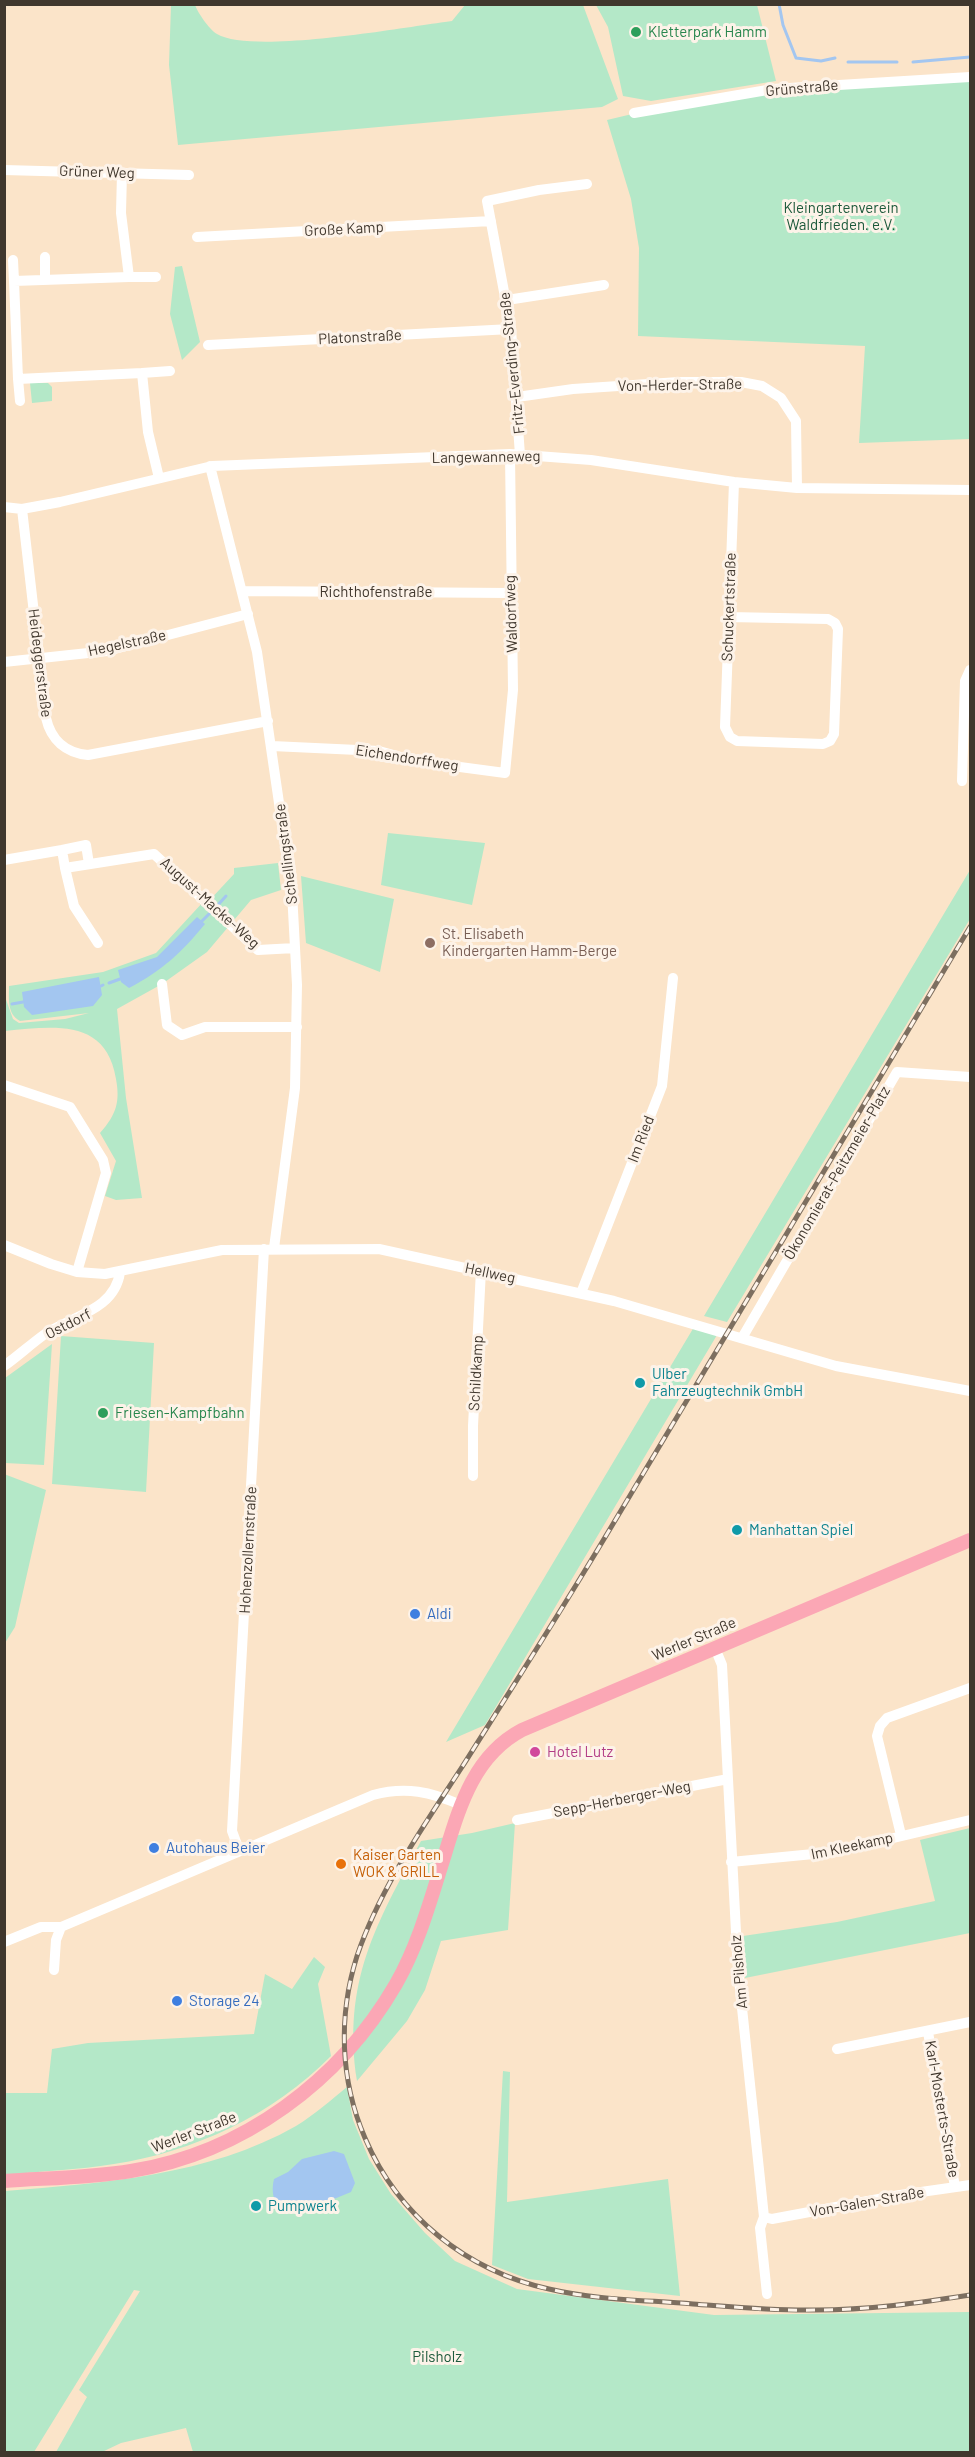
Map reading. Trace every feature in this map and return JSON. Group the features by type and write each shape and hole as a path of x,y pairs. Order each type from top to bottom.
{"main road":[{"name":"Werler Straße","path":"4,2181 131,2171 176,2160 218,2144 269,2118 327,2072 357,2040 379,2011 411,1952 461,1805 476,1773 494,1751 512,1736 970,1540"}],"street":[{"name":"Grünstraße","path":"634,113 773,89 970,76"},
{"name":"Grüner Weg","path":"4,170 189,175"},
{"path":"122,173 121,213 129,277"},
{"name":"Fritz-Everding-Straße","path":"515,455 517,397 511,329 487,201 540,190 587,184"},
{"name":"Große Kamp","path":"197,237 491,221"},
{"path":"45,257 45,280"},
{"path":"13,260 20,401"},
{"path":"14,281 156,277"},
{"path":"507,300 604,285"},
{"name":"Platonstraße","path":"208,345 511,329"},
{"path":"18,379 170,371"},
{"path":"142,373 148,432 159,478"},
{"name":"Von-Herder-Straße","path":"517,397 573,389 679,382 741,382 762,386 781,398 796,421 797,488"},
{"name":"Langewanneweg","path":"4,507 22,509 210,466 515,455 621,464 734,482 797,488 970,490"},
{"name":"Waldorfweg","path":"505,773 513,690 510,593 515,455"},
{"name":"Schellingstraße","path":"210,466 257,652 290,869 297,1027 295,1088 269,1249"},
{"name":"Schuckertstraße","path":"729,617 828,620 835,623 837,635 834,734 830,741 823,744 737,741 726,731 729,617 734,482"},
{"name":"Heideggerstraße","path":"22,509 38,658 48,726 61,745 76,753 88,755 131,749 268,721"},
{"name":"Richthofenstraße","path":"242,591 510,593"},
{"name":"Hegelstraße","path":"4,662 107,651 248,614"},
{"path":"962,781 965,681 970,670"},
{"name":"Eichendorffweg","path":"272,746 379,751 415,761 505,773"},
{"path":"4,860 86,845 89,864"},
{"path":"62,850 74,906 98,943"},
{"name":"August-Macke-Weg","path":"65,868 154,854 258,950 295,948"},
{"name":"Im Ried","path":"581,1293 662,1086 673,978"},
{"path":"162,984 167,1025 182,1035 205,1027 297,1027"},
{"name":"Ökonomierat-Peitzmeier-Platz","path":"742,1338 897,1072 970,1077"},
{"path":"4,1085 70,1107 103,1160 106,1173 77,1272"},
{"name":"Hellweg","path":"4,1245 77,1272 105,1274 195,1254 269,1249 379,1249 581,1293 836,1366 970,1391"},
{"name":"Hohenzollernstraße","path":"239,1850 232,1832 269,1249"},
{"name":"Schildkamp","path":"473,1476 473,1426 481,1270"},
{"name":"Ostdorf","path":"4,1366 46,1334 97,1309 119,1283 120,1272"},
{"name":"Am Pilsholz","path":"716,1648 722,1665 738,1970 764,2217 760,2228 767,2294"},
{"path":"901,1835 877,1736 880,1726 887,1718 970,1688"},
{"name":"Sepp-Herberger-Weg","path":"517,1820 728,1779"},
{"path":"4,1942 41,1927 61,1927 239,1850 384,1792 420,1791 461,1805"},
{"name":"Im Kleekamp","path":"731,1862 834,1852 970,1820"},
{"path":"54,1970 56,1940 61,1927"},
{"path":"837,2049 970,2022"},
{"name":"Karl-Mosterts-Straße","path":"928,2032 955,2187"},
{"name":"Von-Galen-Straße","path":"764,2217 772,2219 970,2185"}],"green space":[{"path":"171,5 195,5 204,21 217,34 236,40 262,42 330,38 452,21 465,5 583,5 618,99 602,107 178,145 169,65"},
{"path":"596,5 757,5 776,81 651,101 623,96 608,27"},
{"name":"Kleingartenverein Waldfrieden. e.V.","path":"970,79 970,439 859,443 865,346 638,336 639,248 631,199 607,120 697,102 742,96"},
{"path":"182,266 200,342 182,360 170,314 175,267"},
{"path":"30,383 48,383 52,387 52,401 32,403"},
{"path":"388,833 485,843 472,905 381,885"},
{"path":"278,863 281,890 251,900 207,952 162,984 117,1009 126,1098 142,1198 116,1200 105,1196 116,1161 100,1133 114,1113 118,1094 110,1059 101,1045 89,1036 74,1030 41,1028 5,1031 4,994 13,1019 19,1023 65,1019 89,1013 20,1021 11,1010 9,986 103,972 156,953 204,901 207,903 234,874 234,868"},
{"path":"970,870 970,919 727,1322 704,1316"},
{"path":"301,876 394,899 380,972 306,943"},
{"path":"694,1327 717,1335 485,1725 446,1742"},
{"name":"Friesen-Kampfbahn","path":"61,1336 154,1343 146,1492 52,1484"},
{"path":"52,1344 44,1465 5,1463 5,1378"},
{"path":"4,1474 46,1490 15,1627 5,1643"},
{"path":"515,1823 508,1930 441,1941 425,1990 407,2021 357,2081 354,2013 366,1955 390,1900 421,1841"},
{"path":"970,1828 970,1933 745,1978 743,1936 837,1922 935,1901 920,1840"},
{"path":"314,1957 325,1967 318,1984 331,2056 284,2096 231,2128 174,2150 100,2166 5,2175 5,2093 47,2093 52,2049 88,2043 254,2034 265,1974 292,1989"},
{"path":"503,2071 510,2072 507,2202 668,2179 680,2296 528,2279 492,2265"},
{"name":"Pilsholz","path":"347,2087 353,2120 369,2159 391,2194 425,2233 455,2261 517,2289 714,2315 970,2312 970,2452 193,2452 186,2428 121,2443 102,2452 56,2452 87,2397 79,2390 140,2291 134,2290 34,2452 5,2452 5,2191 117,2180 191,2166 227,2156 262,2143 296,2126"}],"water":[{"path":"197,917 205,924 171,960 129,988 121,982 118,970 157,957"},
{"path":"99,977 102,995 93,1006 32,1015 24,1007 22,992"},
{"path":"334,2151 344,2154 355,2183 351,2192 300,2213 286,2212 281,2209 274,2199 274,2179 288,2172 302,2159"}],"waterway":[{"path":"779,4 783,25 796,58 821,61 835,58"},
{"path":"913,62 970,57"},
{"path":"848,62 897,62"},
{"path":"217,906 226,896"},
{"path":"202,921 210,913"},
{"path":"109,983 120,979"},
{"path":"12,1004 23,1002"}],"railway":[{"path":"970,927 587,1568 390,1882 357,1956 347,2002 344,2048 346,2071 357,2116 379,2166 396,2192 416,2215 463,2254 519,2281 567,2293 603,2298 785,2310 874,2307 970,2295"}],"place":[{"name":"Kletterpark Hamm","path":"636,32"},
{"name":"St. Elisabeth Kindergarten Hamm-Berge","path":"430,943"},
{"name":"Ulber Fahrzeugtechnik GmbH","path":"640,1383"},
{"name":"Friesen-Kampfbahn","path":"103,1413"},
{"name":"Manhattan Spiel","path":"737,1530"},
{"name":"Aldi","path":"415,1614"},
{"name":"Hotel Lutz","path":"535,1752"},
{"name":"Autohaus Beier","path":"154,1848"},
{"name":"Kaiser Garten WOK & GRILL","path":"341,1864"},
{"name":"Storage 24","path":"177,2001"},
{"name":"Pumpwerk","path":"256,2206"}]}
